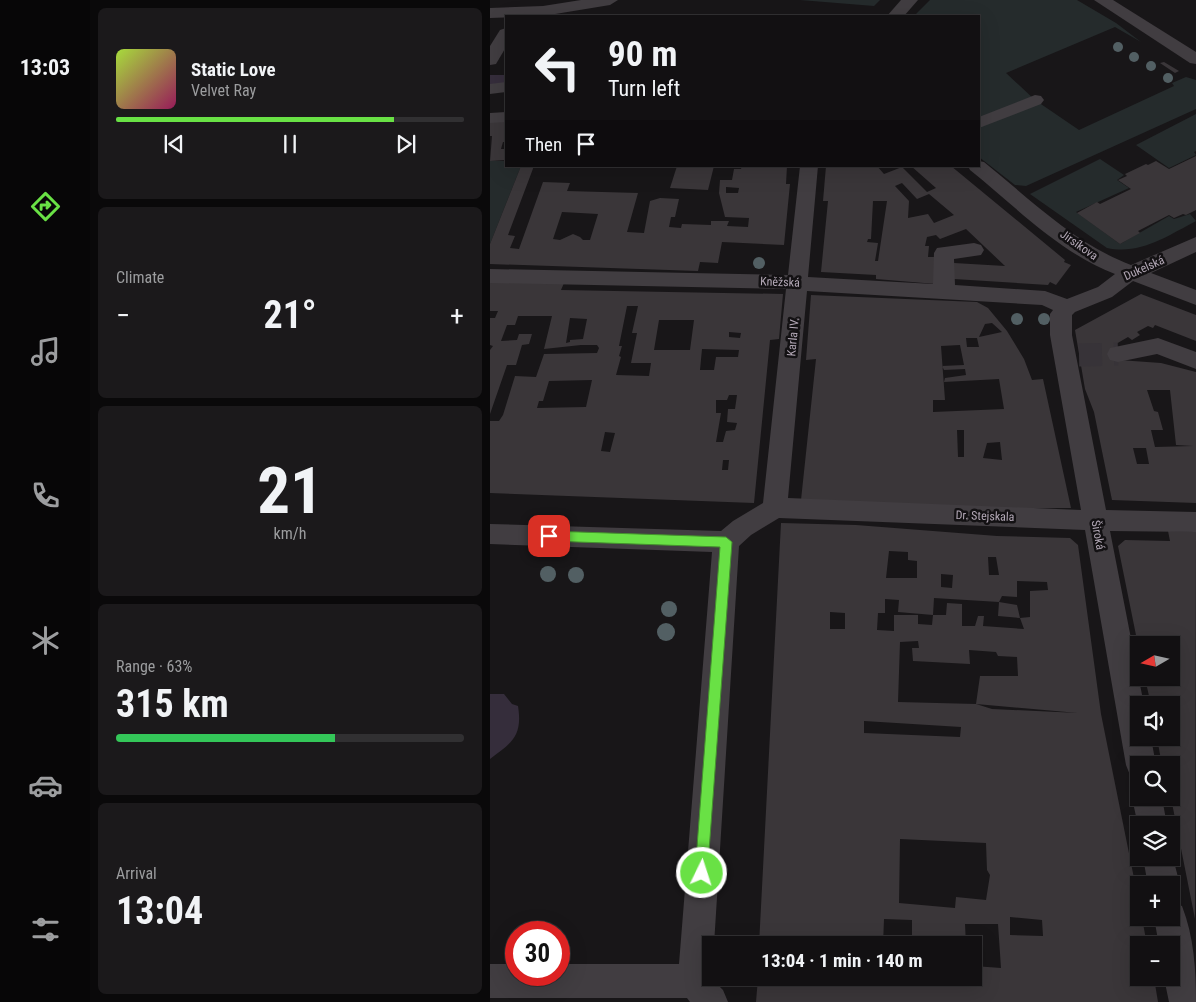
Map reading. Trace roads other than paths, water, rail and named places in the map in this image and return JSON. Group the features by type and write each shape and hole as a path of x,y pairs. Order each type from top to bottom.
{"street":[{"path":"517,10 533,0"},
{"path":"490,13 580,5 610,0"},
{"path":"896,15 910,0"},
{"path":"1102,0 1196,59"},
{"path":"490,60 505,35"},
{"path":"490,89 505,87"},
{"path":"980,123 1035,100"},
{"path":"490,118 505,118"},
{"name":"Karla IV.","path":"775,508 809,167"},
{"name":"Jirsíkova","path":"978,167 1076,246 1103,262 1196,298"},
{"name":"Dukelská","path":"1067,307 1106,292 1119,279 1132,272 1162,261 1196,244"},
{"path":"944,291 944,253 974,250"},
{"name":"Kněžská","path":"490,276 798,283 1045,298 1067,307"},
{"name":"Široká","path":"1067,307 1061,314 1061,335 1072,356 1095,521 1139,756"},
{"path":"1118,354 1158,346 1196,361"},
{"path":"490,534 726,542 742,528 775,508"},
{"name":"Dr. Stejskala","path":"775,508 1095,521 1196,522"},
{"path":"490,981 703,992 726,542"},
{"path":"1172,926 1186,1002"}],"waterway":[{"path":"490,80 505,80"}],"tunnel":[{"path":"1079,355 1118,354"}]}
